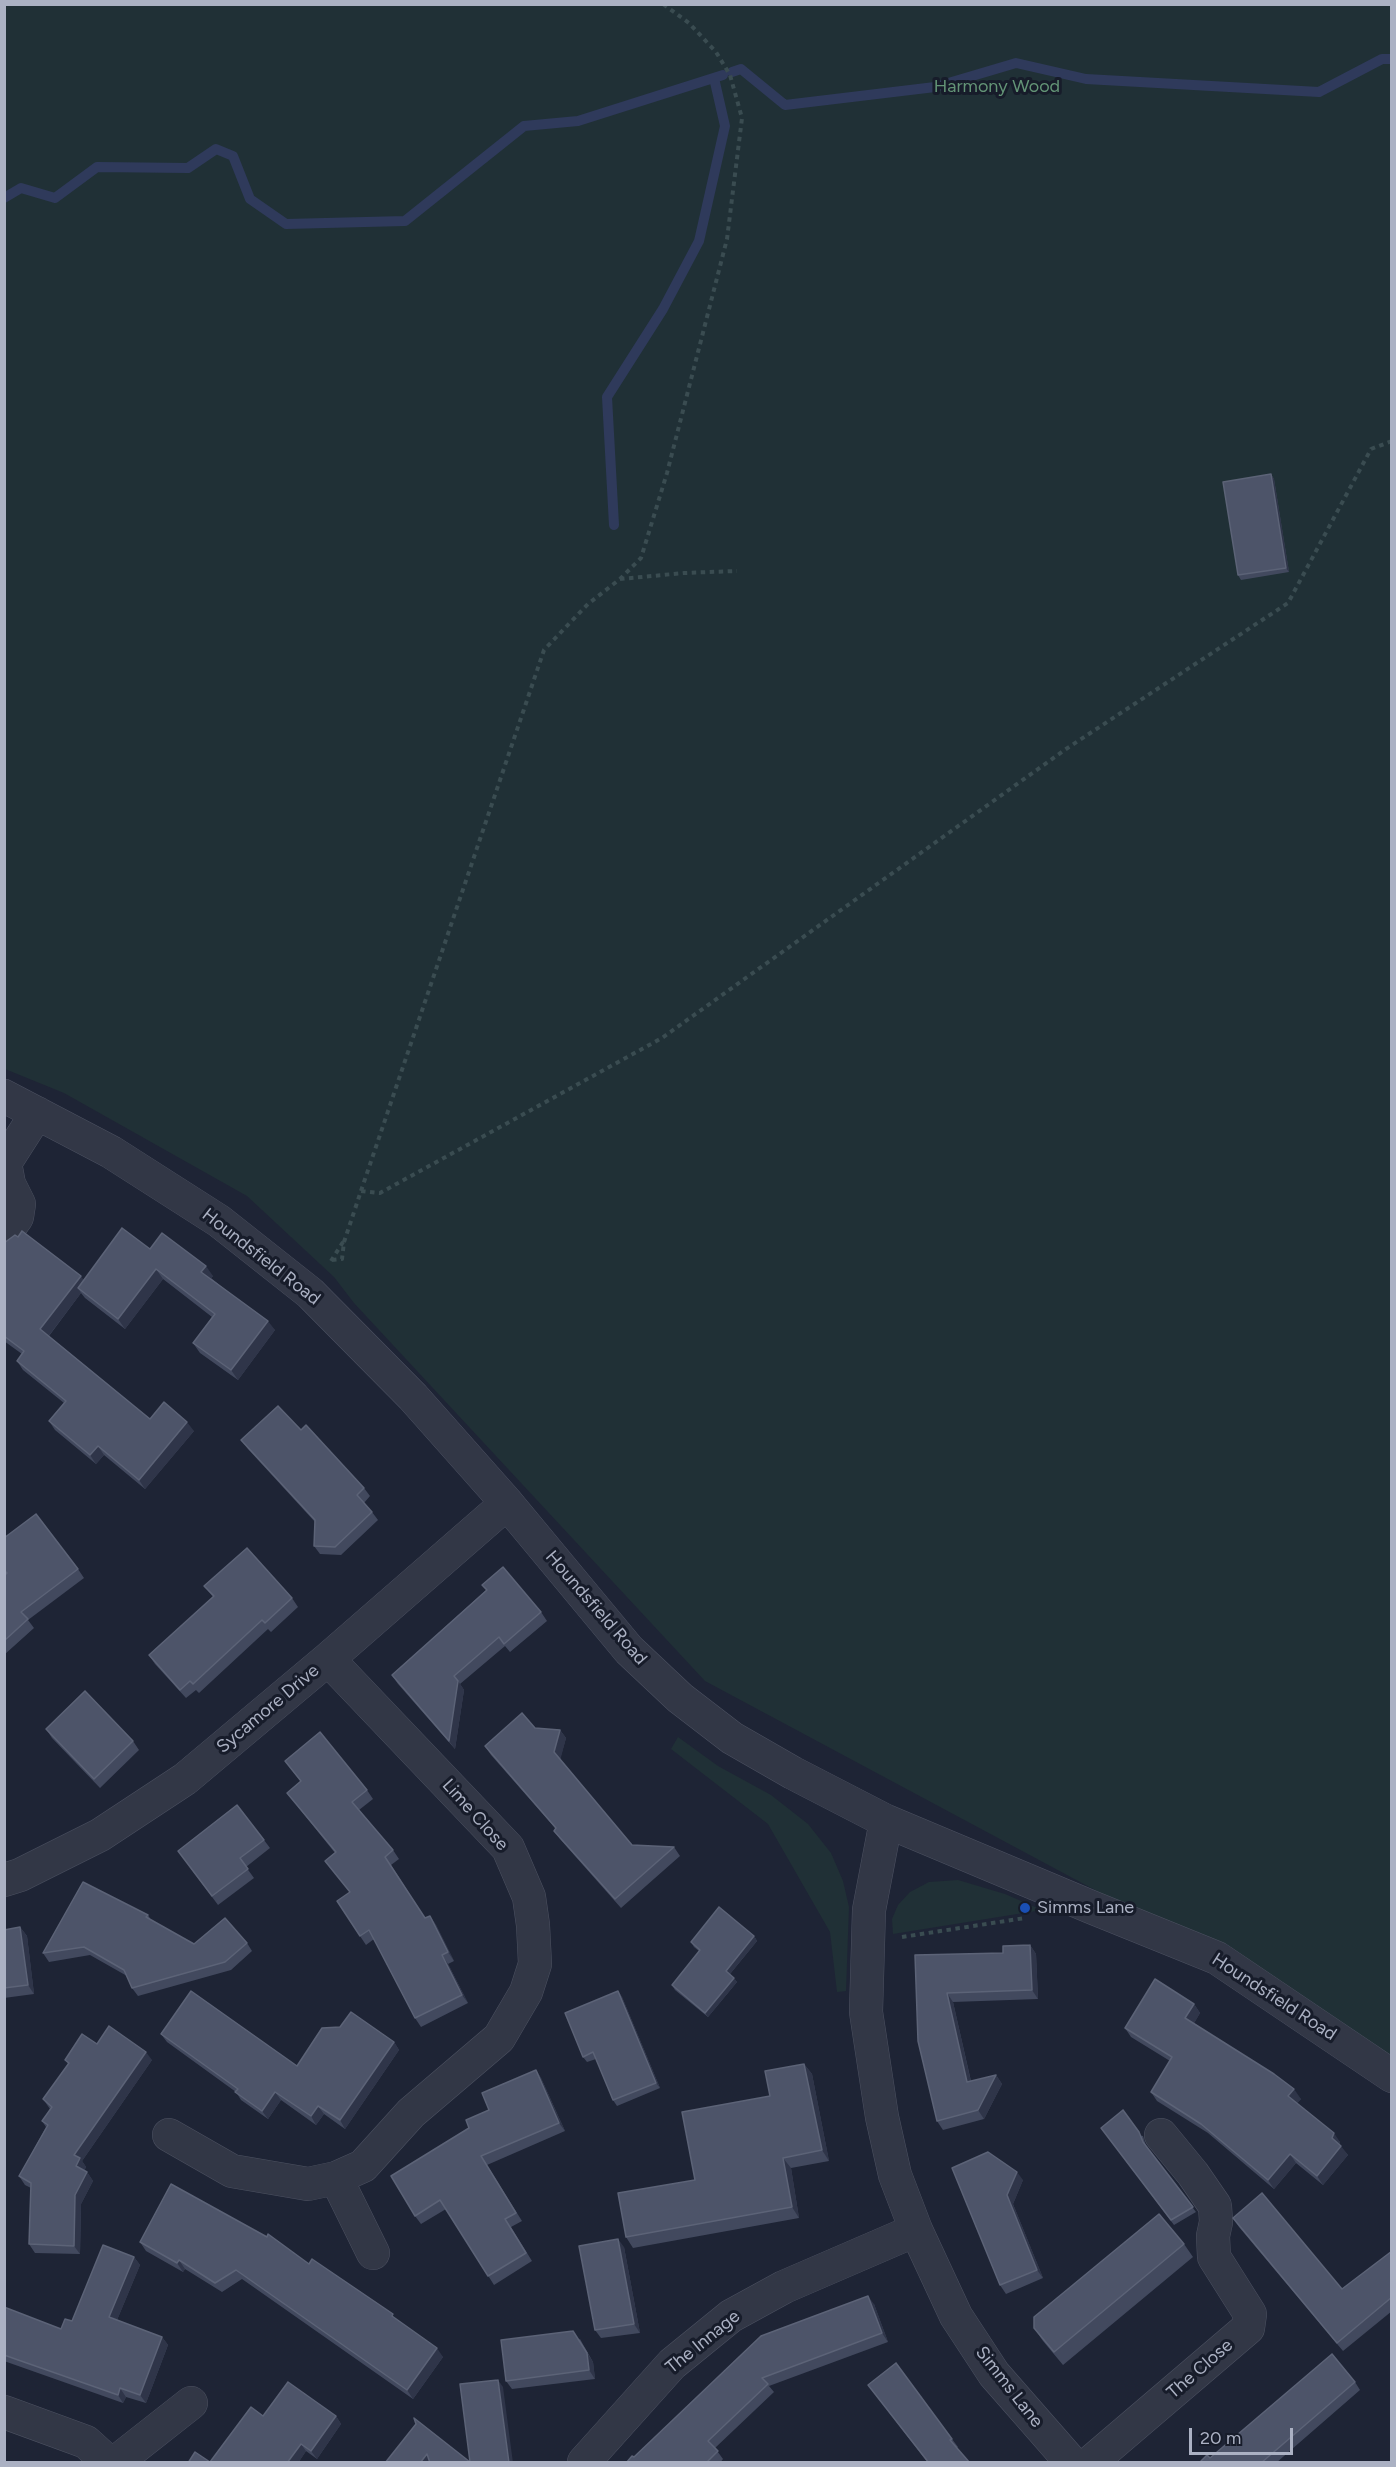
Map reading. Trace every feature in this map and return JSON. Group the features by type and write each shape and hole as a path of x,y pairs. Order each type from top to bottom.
{"street":[{"name":"Houndsfield Road","path":"4,1096 111,1152 219,1221 310,1293 413,1396 507,1503 629,1650 680,1698 732,1738 793,1773 886,1821 1217,1958 1392,2076"},
{"path":"4,1235 17,1217 19,1204 9,1184 5,1163 37,1113"},
{"name":"Sycamore Drive","path":"4,1880 20,1875 100,1835 185,1779 328,1659 507,1503"},
{"name":"Lime Close","path":"169,2135 232,2171 308,2184 336,2178 363,2166 411,2113 499,2038 526,1992 535,1964 529,1897 508,1848 328,1659"},
{"name":"Simms Lane","path":"886,1821 869,1910 866,2012 882,2117 895,2175 916,2230 956,2316 994,2374 1071,2463"},
{"name":"The Close","path":"1091,2463 1248,2328 1250,2314 1214,2258 1215,2206 1193,2174 1161,2135"},
{"path":"336,2178 372,2253"},
{"name":"The Innage","path":"584,2463 672,2364 731,2316 784,2287 916,2230"},
{"path":"116,2463 191,2403"},
{"path":"4,2412 86,2442 108,2463"}],"path":[{"path":"344,1242 332,1260 342,1259 344,1242 544,650 588,604 620,579 641,558 668,473 727,239 742,118 729,75 716,52 689,22 663,4"},
{"path":"361,1191 380,1193 662,1038 1066,749 1288,603 1371,449 1392,441"},
{"path":"620,579 737,571"},
{"path":"867,1942 1032,1917"}],"green space":[{"name":"Harmony Wood","path":"4,5 1391,5 1391,2063 1226,1944 1110,1898 705,1681 354,1303 334,1277 247,1196 64,1093 5,1069"},
{"path":"678,1737 718,1766 771,1795 808,1824 831,1853 843,1881 849,1907 846,1991 837,1992 830,1932 768,1824 671,1749"},
{"path":"958,1880 1005,1894 1042,1910 893,1934 892,1919 898,1905 910,1892 929,1882"}],"building":[{"path":"1271,474 1286,568 1238,575 1223,482"},
{"path":"122,1228 150,1249 162,1233 206,1266 201,1272 268,1321 231,1370 193,1343 215,1314 156,1269 118,1319 78,1288"},
{"path":"22,1231 81,1276 40,1329 150,1419 164,1402 187,1422 139,1480 98,1446 90,1455 49,1421 66,1401 17,1361 24,1351 4,1336 4,1243 15,1235 18,1237"},
{"path":"278,1406 301,1430 306,1425 364,1488 357,1495 372,1512 335,1547 314,1546 315,1520 241,1440"},
{"path":"36,1514 78,1569 21,1612 28,1619 4,1641 4,1576 7,1573 4,1570 4,1538"},
{"path":"247,1548 292,1598 265,1623 262,1620 193,1684 190,1681 180,1690 149,1655 214,1596 204,1586"},
{"path":"503,1567 541,1612 504,1644 499,1637 454,1676 458,1681 449,1741 392,1675 487,1590 482,1585"},
{"path":"85,1691 133,1741 94,1779 46,1729"},
{"path":"522,1713 535,1728 560,1730 554,1752 632,1845 674,1847 615,1899 554,1831 556,1828 485,1746"},
{"path":"320,1732 367,1790 352,1802 393,1850 385,1857 425,1918 430,1916 448,1952 442,1955 462,1995 415,2018 369,1930 360,1936 337,1901 350,1892 325,1861 336,1852 287,1793 301,1781 285,1761"},
{"path":"237,1805 264,1840 240,1858 248,1869 212,1896 178,1851"},
{"path":"83,1882 148,1915 146,1917 194,1944 225,1918 247,1943 225,1962 132,1988 124,1970 84,1947 43,1953"},
{"path":"719,1907 754,1936 726,1971 734,1978 705,2013 672,1985 700,1950 691,1942"},
{"path":"20,1927 28,1985 4,1988 4,1930"},
{"path":"1030,1945 1032,1990 947,1993 967,2082 996,2075 978,2110 937,2121 918,2041 915,1955 1003,1953 1003,1946"},
{"path":"1155,1979 1194,2004 1185,2018 1294,2089 1288,2096 1334,2133 1332,2138 1341,2146 1317,2176 1290,2154 1268,2180 1201,2124 1151,2092 1172,2057 1125,2028"},
{"path":"191,1991 297,2066 322,2028 340,2027 351,2012 394,2042 340,2120 318,2106 311,2116 275,2092 262,2111 235,2092 238,2089 161,2034"},
{"path":"618,1991 656,2083 613,2100 593,2052 583,2057 565,2013"},
{"path":"109,2026 146,2052 74,2155 80,2158 76,2166 87,2172 75,2195 74,2246 29,2244 31,2183 19,2176 48,2125 42,2121 52,2107 43,2099 69,2063 65,2060 82,2034 97,2044"},
{"path":"804,2064 822,2150 783,2158 792,2207 626,2237 618,2193 695,2180 682,2112 770,2096 765,2071"},
{"path":"536,2070 559,2123 481,2156 516,2213 505,2219 526,2253 488,2276 440,2200 415,2216 391,2176 469,2128 466,2120 489,2110 482,2093"},
{"path":"1123,2110 1139,2132 1143,2142 1193,2207 1171,2220 1101,2128"},
{"path":"988,2152 1017,2172 1007,2195 1037,2270 1000,2285 952,2168"},
{"path":"171,2184 267,2237 268,2234 309,2264 312,2259 393,2314 392,2316 437,2348 407,2390 236,2270 215,2283 179,2260 177,2263 140,2242"},
{"path":"1262,2193 1342,2289 1392,2251 1392,2297 1337,2343 1233,2218"},
{"path":"1159,2214 1184,2244 1054,2352 1034,2328 1034,2317"},
{"path":"618,2239 634,2324 595,2330 579,2246"},
{"path":"103,2245 134,2257 109,2317 162,2337 140,2395 120,2388 118,2395 4,2355 4,2307 61,2329 65,2319 72,2321"},
{"path":"868,2296 882,2333 762,2378 768,2384 708,2441 718,2451 706,2463 626,2463 761,2336"},
{"path":"573,2331 587,2353 589,2370 506,2381 501,2340"},
{"path":"1332,2354 1355,2382 1261,2463 1199,2463 1207,2455 1210,2458"},
{"path":"896,2363 952,2439 950,2440 970,2463 929,2463 868,2385"},
{"path":"498,2380 509,2463 430,2463 427,2454 420,2463 385,2463 416,2424 414,2418 470,2462 460,2384"},
{"path":"288,2382 336,2416 311,2451 301,2444 287,2463 188,2463 195,2452 210,2462 251,2407 263,2416"}],"waterway":[{"path":"732,72 741,69 785,105 935,87 1016,63 1086,79 1319,92 1382,59 1392,59"},
{"path":"4,198 21,188 55,198 97,167 188,168 216,149 233,156 250,199 286,224 405,221 524,126 578,121 723,75"},
{"path":"614,525 607,397 663,309 699,241 725,126 714,78"}],"place":[{"name":"Simms Lane","path":"1025,1908"}]}
